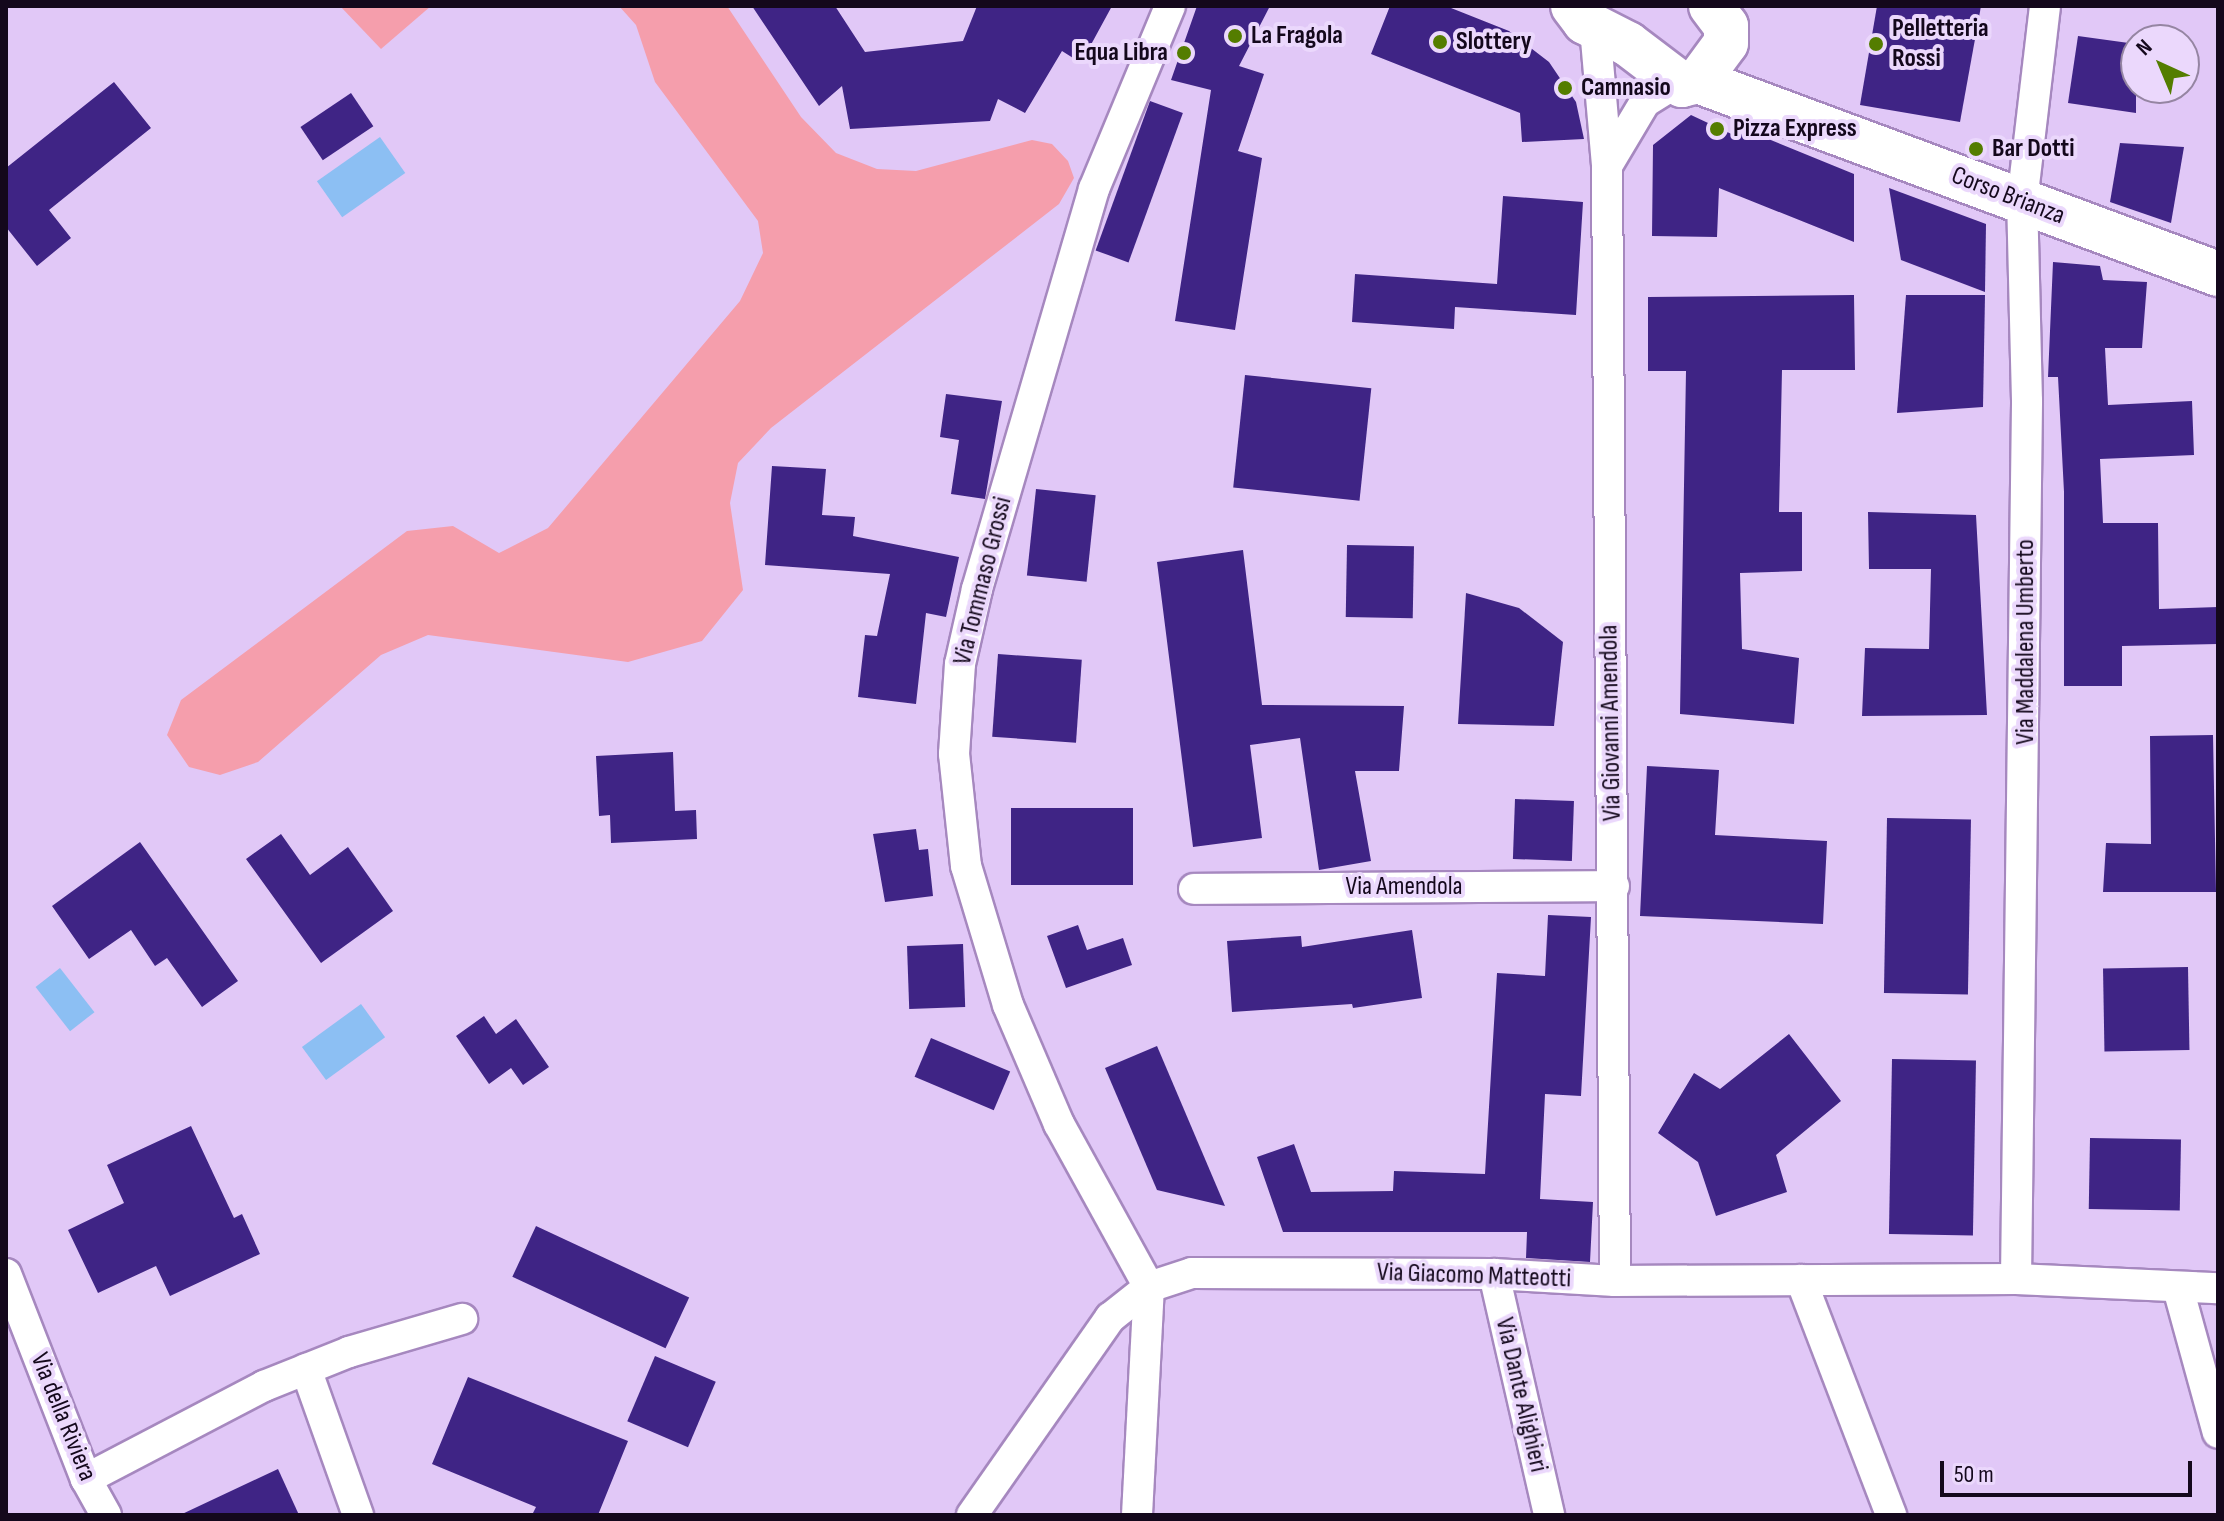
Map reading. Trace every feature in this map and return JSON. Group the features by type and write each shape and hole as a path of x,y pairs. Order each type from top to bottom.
{"main road":[{"name":"Corso Brianza","path":"1584,17 1687,82 1799,116 2218,274"},
{"name":"Corso Brianza","path":"1725,20 1799,116"},
{"path":"1687,82 1725,20"}],"street":[{"name":"Via Tommaso Grossi","path":"1149,1287 1065,1137 1008,1005 966,866 954,775 956,707 969,619 1108,149 1170,6"},
{"name":"Via Maddalena Umberto","path":"2016,1279 2027,417 2022,202 2045,6"},
{"name":"Via Giovanni Amendola","path":"1584,17 1607,165 1615,1281"},
{"path":"1607,165 1645,102 1687,82"},
{"name":"Via Amendola","path":"1194,889 1614,886"},
{"name":"Via Giacomo Matteotti","path":"972,1515 1091,1340 1119,1309 1149,1287 1210,1271 1494,1274 1615,1281 2016,1279 2218,1288"},
{"name":"Via della Riviera","path":"6,1274 86,1479 106,1515"},
{"name":"Via Dante Alighieri","path":"1494,1274 1549,1515"},
{"path":"1801,1280 1891,1515"},
{"path":"1137,1515 1149,1287"},
{"path":"2178,1288 2218,1433"},
{"path":"86,1479 306,1369 462,1319"},
{"path":"306,1369 358,1515"}],"shaded area":[{"path":"340,6 431,6 381,49"},
{"path":"619,6 727,6 801,117 836,153 877,169 916,171 1032,140 1052,144 1068,161 1074,178 1059,204 771,428 738,463 730,503 743,590 702,641 628,662 428,635 381,655 258,762 220,775 189,767 167,735 181,700 407,531 453,526 499,553 548,528 740,301 763,253 758,221 655,82 636,25"}],"water":[{"path":"380,137 405,173 342,217 317,181"},
{"path":"60,968 94,1012 70,1031 36,987"},
{"path":"361,1004 385,1037 326,1080 302,1047"}],"building":[{"path":"752,6 835,6 865,52 963,41 977,6 1112,6 1081,63 1062,51 1025,113 998,99 990,121 850,129 842,86 819,106"},
{"path":"1197,6 1270,6 1239,66 1264,74 1238,151 1262,158 1235,330 1175,321 1211,90 1171,80"},
{"path":"1390,6 1446,6 1509,31 1549,62 1576,102 1584,139 1522,142 1520,113 1371,54"},
{"path":"1877,6 1981,6 1960,122 1860,105"},
{"path":"2078,36 2120,42 2120,104 2136,104 2136,113 2068,103"},
{"path":"114,82 151,128 49,210 71,238 37,266 6,227 6,168"},
{"path":"351,93 373,126 323,160 300,127"},
{"path":"1150,101 1183,113 1129,262 1096,250"},
{"path":"1691,115 1740,138 1744,129 1854,174 1854,242 1719,188 1717,237 1652,236 1653,145"},
{"path":"2120,143 2184,147 2171,223 2110,202"},
{"path":"1889,188 1986,224 1985,292 1901,260"},
{"path":"1503,196 1583,202 1576,315 1455,307 1454,329 1352,322 1355,274 1497,284"},
{"path":"2053,262 2100,266 2103,280 2147,282 2142,348 2105,348 2108,405 2192,401 2194,455 2100,459 2103,523 2158,523 2159,609 2218,607 2218,644 2122,646 2122,686 2064,686 2064,492 2058,377 2048,377"},
{"path":"1854,295 1855,370 1782,370 1779,512 1802,512 1802,571 1740,573 1742,649 1799,658 1794,724 1680,714 1686,371 1648,371 1648,297"},
{"path":"1906,295 1985,295 1983,407 1897,413"},
{"path":"1245,375 1371,388 1359,501 1233,487"},
{"path":"946,394 1002,401 985,499 951,494 959,440 940,437"},
{"path":"772,466 826,469 822,515 855,517 853,536 959,557 946,617 926,613 916,704 858,697 865,635 877,636 890,574 765,565"},
{"path":"1036,489 1096,495 1087,582 1027,576"},
{"path":"1868,512 1976,515 1987,715 1862,716 1865,648 1929,649 1931,569 1869,569"},
{"path":"1347,545 1414,546 1413,618 1346,617"},
{"path":"1243,550 1262,705 1404,706 1399,771 1355,771 1371,861 1319,870 1300,738 1250,745 1262,838 1193,847 1157,562"},
{"path":"1466,593 1519,608 1563,642 1554,726 1458,724"},
{"path":"998,654 1082,660 1076,743 992,737"},
{"path":"2213,735 2216,892 2103,892 2106,843 2151,844 2150,736"},
{"path":"673,752 675,811 696,810 697,839 611,843 610,815 599,816 596,756"},
{"path":"1647,766 1719,770 1715,835 1827,841 1823,924 1640,916"},
{"path":"1515,799 1574,801 1572,861 1513,859"},
{"path":"1011,808 1133,808 1133,885 1011,885"},
{"path":"1887,818 1971,819 1968,994 1884,993"},
{"path":"916,829 919,850 928,849 933,896 885,902 873,834"},
{"path":"281,834 310,875 348,847 393,911 321,963 246,859"},
{"path":"140,842 238,981 202,1007 167,958 155,966 131,930 89,959 52,906"},
{"path":"1548,915 1591,917 1581,1096 1545,1094 1540,1199 1593,1202 1590,1262 1526,1258 1527,1232 1283,1232 1257,1157 1294,1144 1311,1192 1393,1191 1394,1171 1485,1174 1497,973 1545,976"},
{"path":"1078,925 1087,950 1123,938 1132,965 1066,988 1047,936"},
{"path":"1412,930 1422,998 1353,1008 1352,1004 1232,1012 1227,941 1301,936 1302,947"},
{"path":"963,944 965,1007 909,1009 907,946"},
{"path":"2188,967 2189,1050 2104,1051 2103,968"},
{"path":"484,1016 496,1034 516,1019 549,1067 523,1085 511,1068 489,1084 456,1036"},
{"path":"1789,1034 1841,1101 1776,1155 1787,1192 1716,1216 1698,1162 1658,1133 1694,1073 1720,1089"},
{"path":"931,1038 1010,1072 994,1110 915,1077"},
{"path":"1157,1046 1225,1206 1157,1190 1105,1068"},
{"path":"1892,1059 1976,1060 1973,1235 1889,1234"},
{"path":"191,1126 234,1218 242,1214 260,1254 170,1296 156,1266 98,1293 68,1230 124,1203 107,1165"},
{"path":"2090,1138 2181,1140 2180,1211 2089,1209"},
{"path":"536,1226 689,1297 665,1348 512,1277"},
{"path":"655,1356 716,1382 688,1447 627,1421"},
{"path":"468,1377 628,1441 598,1515 532,1515 536,1507 432,1464"},
{"path":"278,1469 299,1515 180,1515"}],"place":[{"name":"La Fragola","path":"1235,36"},
{"name":"Slottery","path":"1440,42"},
{"name":"Pelletteria Rossi","path":"1876,44"},
{"name":"Equa Libra","path":"1184,53"},
{"name":"Camnasio","path":"1565,88"},
{"name":"Pizza Express","path":"1717,129"},
{"name":"Bar Dotti","path":"1976,149"}]}
